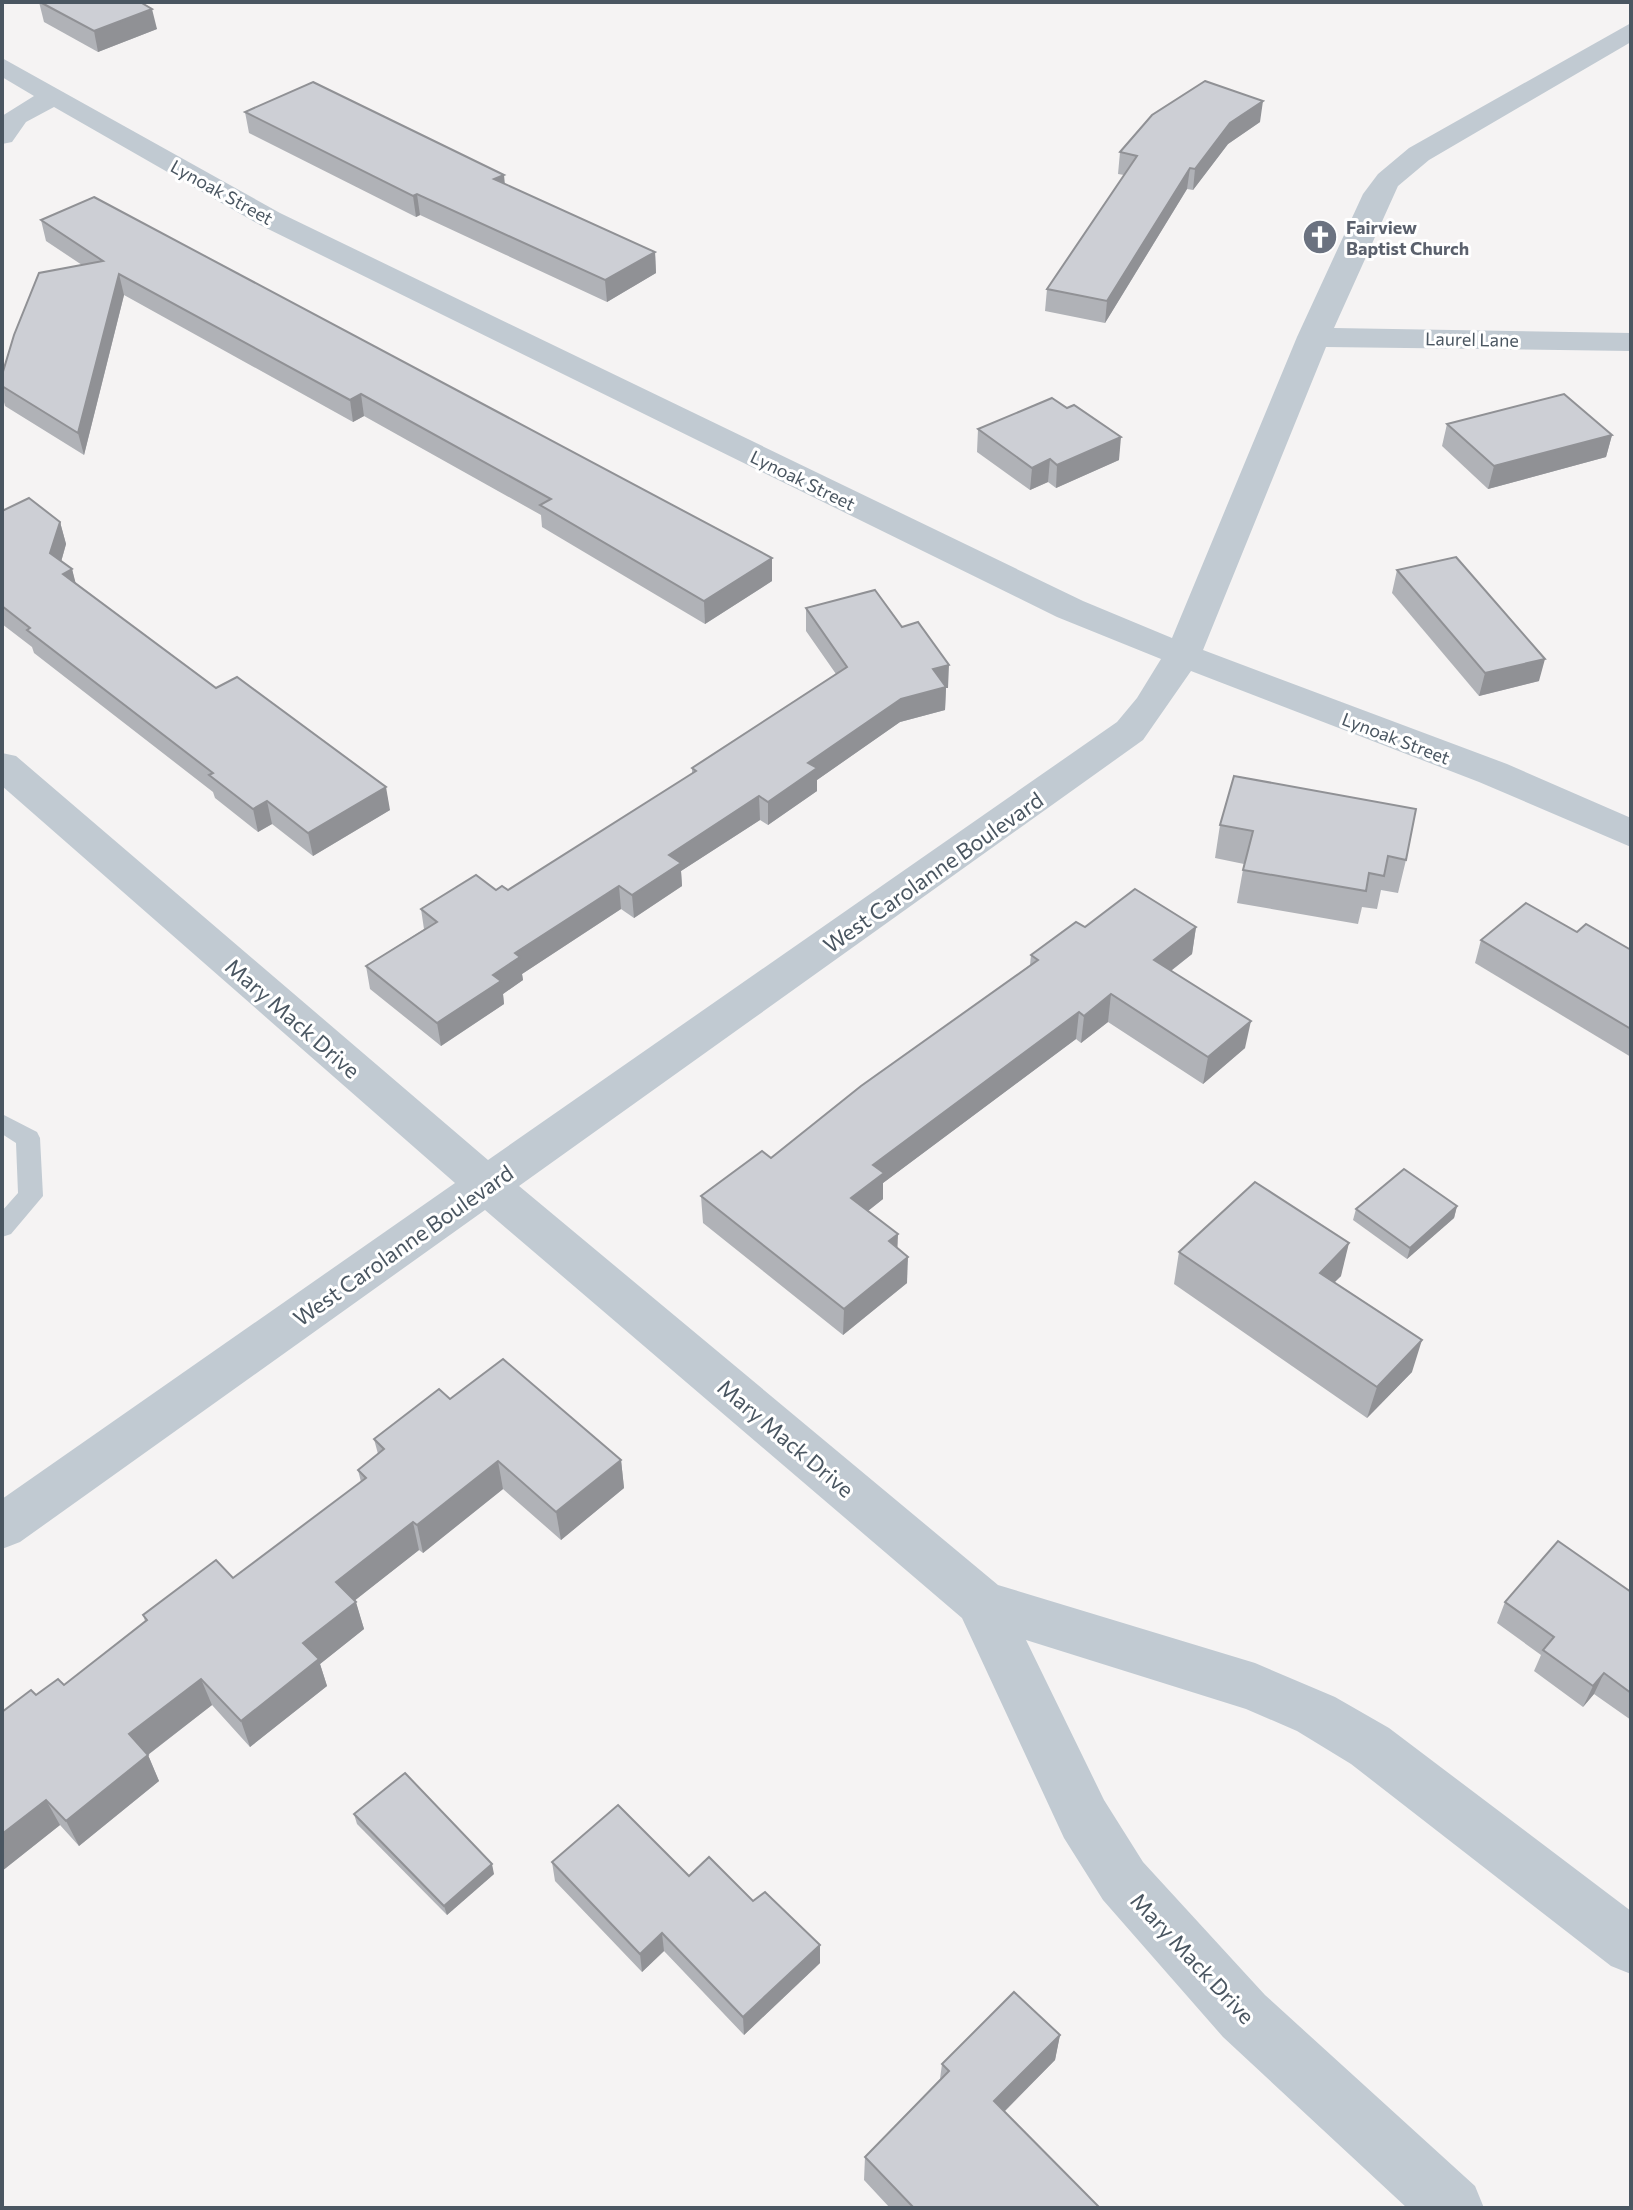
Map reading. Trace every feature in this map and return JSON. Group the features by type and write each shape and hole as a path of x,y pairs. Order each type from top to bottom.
{"street":[{"name":"West Carolanne Boulevard","path":"2,1527 1113,745 1144,716 1181,656 1313,337 1378,194 1395,173 1419,154 1631,31"},
{"name":"Lynoak Street","path":"2,66 232,200 1070,609 1181,656 1552,797 1631,834"},
{"path":"2,136 16,116 52,97"},
{"name":"Laurel Lane","path":"1313,337 1631,342"},
{"name":"Mary Mack Drive","path":"2,765 488,1186 981,1602 1084,1819 1123,1881 1244,2016 1453,2208"},
{"path":"981,1602 1142,1655 1255,1687 1316,1714 1370,1746 1631,1946"}],"lane":[{"path":"2,1123 28,1138 31,1196 2,1227"}],"building":[{"path":"40,2 140,2 152,9 94,31"},
{"path":"1205,81 1263,101 1230,123 1195,169 1190,168 1107,301 1047,289 1137,156 1120,152 1152,115"},
{"path":"313,82 504,175 494,179 655,252 605,280 417,194 413,196 245,112"},
{"path":"94,197 772,558 704,601 540,505 551,499 361,394 350,400 119,274 78,433 2,386 2,375 39,273 103,261 41,220"},
{"path":"1564,394 1612,435 1494,466 1447,424"},
{"path":"1052,398 1067,408 1074,405 1121,437 1057,465 1050,459 1032,468 978,429"},
{"path":"29,498 60,522 50,553 72,569 63,574 216,688 237,677 386,787 308,833 267,801 253,809 209,775 213,773 27,630 30,628 2,606 2,511"},
{"path":"1456,557 1545,659 1485,673 1397,570"},
{"path":"875,590 902,627 918,622 949,665 933,669 946,687 901,699 808,763 817,768 768,802 759,796 669,855 681,863 632,895 619,886 515,953 520,957 493,975 501,981 437,1023 366,966 437,922 421,909 476,875 496,890 502,886 508,890 696,771 692,768 847,667 806,608"},
{"path":"1234,776 1416,809 1406,860 1388,856 1384,876 1369,873 1366,891 1243,870 1253,831 1220,825"},
{"path":"1135,889 1196,927 1154,960 1251,1021 1208,1057 1111,994 1084,1016 1079,1012 873,1165 884,1173 851,1198 898,1234 889,1241 908,1257 844,1309 701,1196 762,1151 771,1158 861,1086 1038,960 1031,955 1076,922 1085,927"},
{"path":"1526,903 1577,932 1586,924 1631,950 1631,1029 1481,940"},
{"path":"1404,1169 1457,1206 1410,1248 1356,1209"},
{"path":"1255,1182 1349,1243 1320,1273 1422,1340 1377,1387 1179,1252"},
{"path":"503,1359 621,1460 556,1512 498,1461 417,1525 413,1522 336,1582 356,1602 303,1643 319,1659 241,1721 201,1679 129,1734 148,1755 66,1821 46,1800 2,1834 2,1712 31,1690 36,1695 58,1679 64,1685 147,1620 143,1615 216,1560 233,1578 366,1478 358,1470 384,1449 374,1439 439,1389 450,1399"},
{"path":"1558,1541 1631,1592 1631,1693 1604,1673 1593,1686 1543,1650 1554,1637 1505,1602"},
{"path":"405,1773 492,1864 444,1906 354,1814"},
{"path":"618,1805 689,1876 709,1857 753,1901 765,1892 820,1945 743,2017 662,1933 640,1954 552,1862"},
{"path":"1014,1992 1060,2035 994,2101 1100,2208 914,2208 865,2157 949,2071 942,2064"}],"place":[{"name":"Fairview Baptist Church","path":"1320,237"}]}
